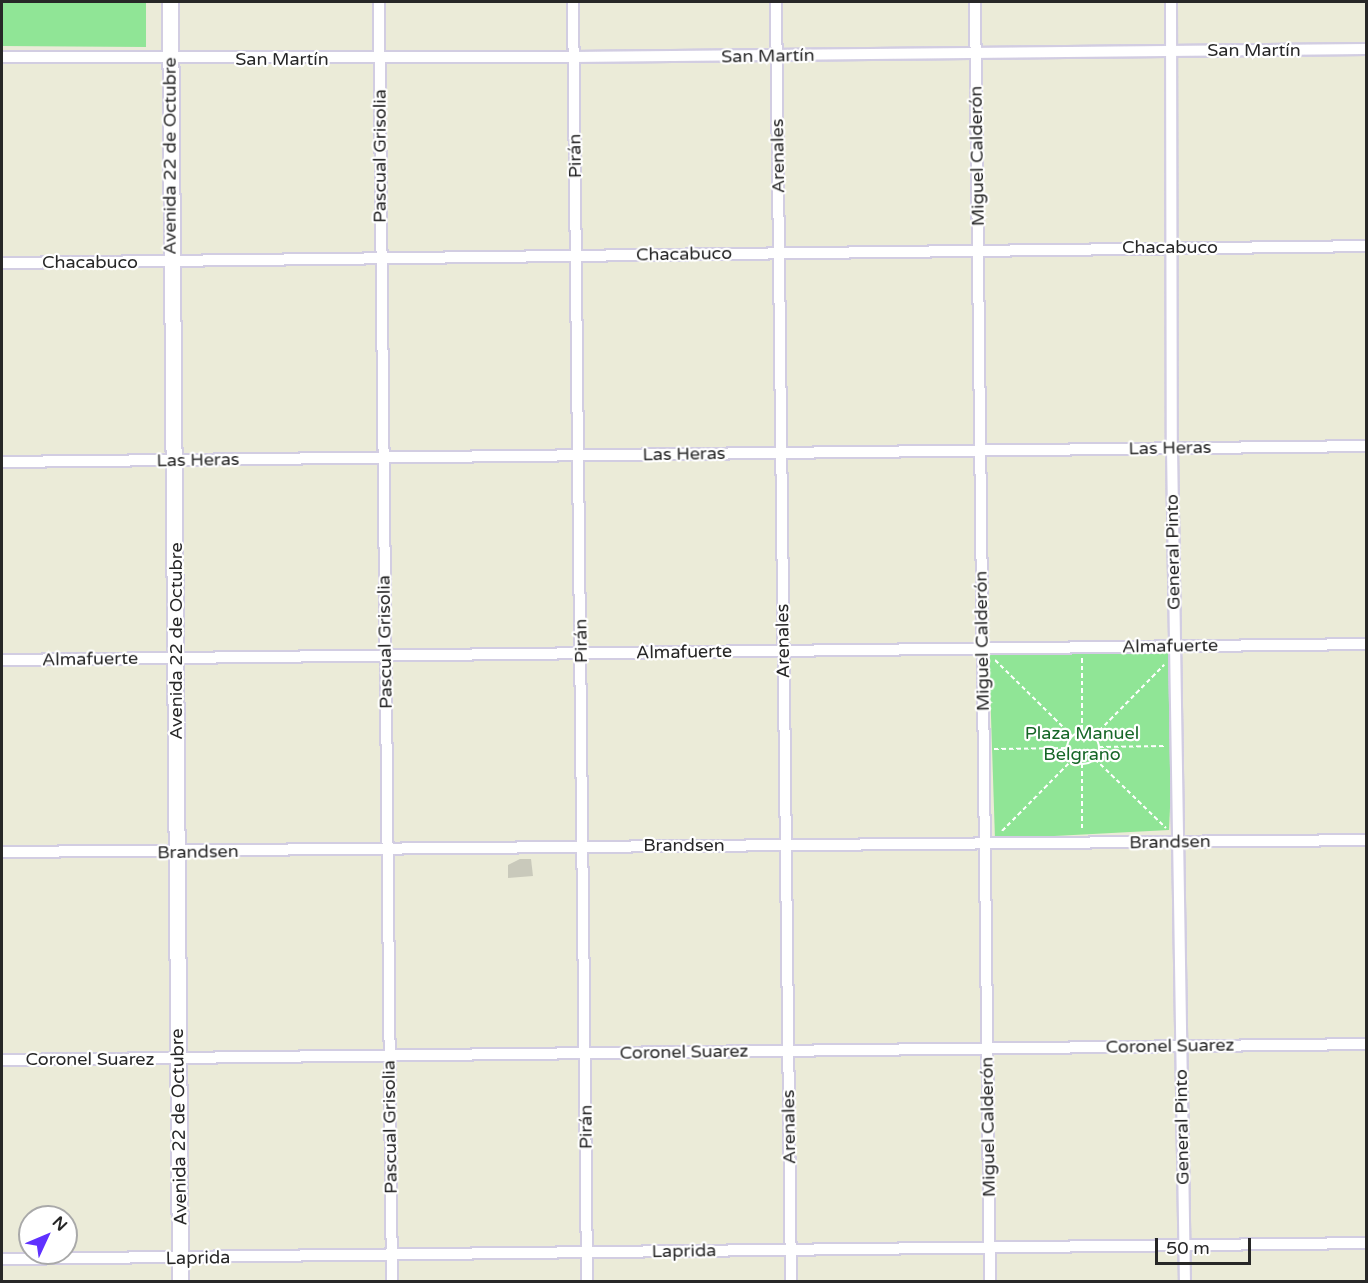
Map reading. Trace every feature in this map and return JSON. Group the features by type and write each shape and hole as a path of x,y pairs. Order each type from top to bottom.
{"main road":[{"name":"Avenida 22 de Octubre","path":"170,2 180,1281"}],"street":[{"name":"Pascual Grisolia","path":"378,2 392,1281"},
{"name":"Pirán","path":"573,2 587,1281"},
{"name":"Arenales","path":"776,2 791,1281"},
{"name":"Miguel Calderón","path":"975,2 980,450 987,653 985,845 990,1281"},
{"name":"General Pinto","path":"1171,2 1172,448 1185,1281"},
{"name":"San Martín","path":"2,57 170,59 777,56 1366,49"},
{"name":"Chacabuco","path":"2,262 1366,246"},
{"name":"Las Heras","path":"2,462 1366,446"},
{"name":"Almafuerte","path":"2,660 784,651 987,653 1175,646 1366,644"},
{"name":"Brandsen","path":"2,852 176,853 584,844 985,845 1366,840"},
{"name":"Coronel Suarez","path":"2,1060 1366,1044"},
{"name":"Laprida","path":"2,1259 1366,1243"}],"path":[{"path":"987,653 1002,657"},
{"path":"987,653 991,668"},
{"path":"987,653 1072,736"},
{"path":"1071,656 1082,655 1082,732"},
{"path":"1094,736 1166,662"},
{"path":"1082,732 1094,736 1099,747 1095,759 1082,764 1072,760 1067,748 1072,736 1082,732"},
{"path":"1099,747 1175,746"},
{"path":"992,760 992,748 1067,748"},
{"path":"1095,759 1168,830"},
{"path":"1000,833 1072,760"},
{"path":"1082,764 1082,840"}],"green space":[{"path":"2,2 146,2 146,47 2,46"},
{"name":"Plaza Manuel Belgrano","path":"1177,651 1169,830 995,839 989,655"}],"building":[{"path":"520,859 531,859 533,876 508,878 508,865"}]}
